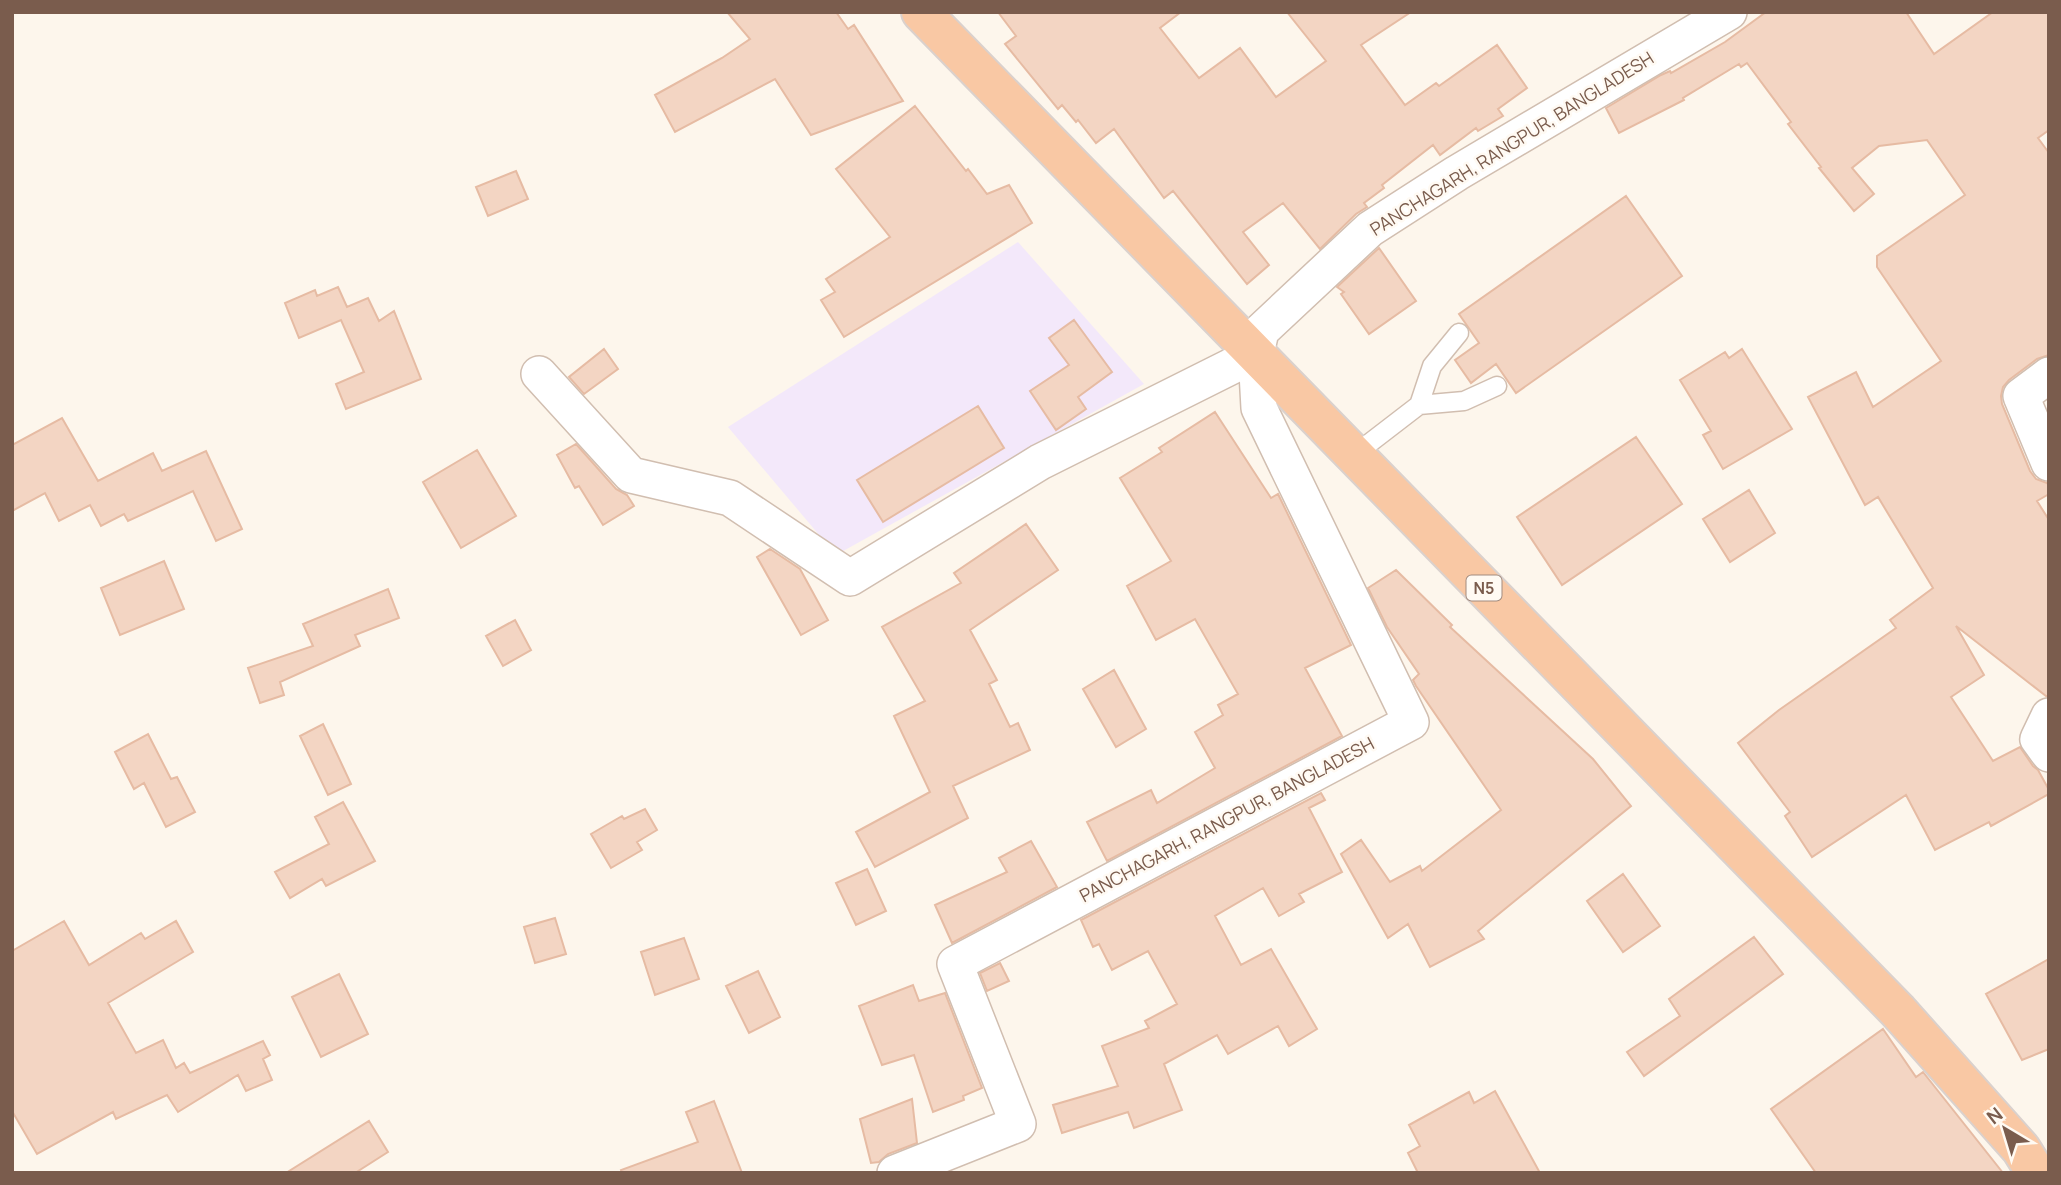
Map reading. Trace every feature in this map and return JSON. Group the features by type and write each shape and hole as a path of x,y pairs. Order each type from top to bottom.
{"highway":[{"name":"N5","path":"921,12 1898,1011 2021,1149 2036,1173"}],"street":[{"name":"PANCHAGARH, RANGPUR, BANGLADESH","path":"895,1173 1018,1124 955,964 1411,722 1259,408 1256,355 1261,331 1370,229 1491,152 1730,12"},
{"path":"539,374 631,475 730,498 850,578 1040,462 1256,355"},
{"path":"2049,375 2021,396 2049,463"},
{"path":"2049,716 2038,739 2049,754"}],"lane":[{"path":"1419,405 1432,366 1459,333"},
{"path":"1354,455 1419,405 1464,401 1497,386"}],"shaded area":[{"path":"1018,242 1144,384 836,555 728,427"}],"building":[{"path":"727,12 836,12 848,29 854,25 903,101 811,135 775,79 675,132 655,95 722,58 750,39"},
{"path":"998,12 1181,12 1160,28 1199,78 1240,48 1276,97 1326,61 1287,12 1411,12 1361,45 1405,105 1436,83 1439,86 1497,45 1527,88 1498,109 1503,116 1478,131 1476,128 1440,155 1433,145 1382,185 1384,188 1364,203 1367,207 1356,214 1320,249 1283,203 1243,232 1269,265 1247,284 1173,191 1164,198 1114,129 1096,143 1062,105 1058,109 1005,44 1016,36"},
{"path":"1766,12 1906,12 1934,54 1993,12 2049,12 2049,130 2038,138 2049,153 2049,355 2037,359 2009,380 2003,387 2001,396 2030,471 2036,479 2049,486 2049,494 2037,501 2049,520 2049,696 1956,626 1984,675 1951,697 1993,761 2020,747 2038,770 2049,794 1991,826 1989,822 1935,850 1906,795 1812,857 1785,816 1790,812 1738,743 1779,710 1896,628 1890,620 1933,588 1878,497 1865,505 1808,397 1856,372 1873,407 1941,361 1877,267 1877,256 1965,195 1927,140 1879,146 1852,168 1874,194 1854,211 1819,168 1821,167 1788,124 1791,122 1747,63 1741,67 1739,64 1683,98 1684,100 1619,133 1606,108 1661,75 1670,71 1671,73 1725,42"},
{"path":"915,106 987,194 1009,185 1032,223 844,337 821,300 835,292 826,279 890,237 836,169"},
{"path":"516,171 528,199 488,216 476,187"},
{"path":"1626,196 1682,276 1516,393 1496,364 1471,383 1455,360 1479,343 1459,314"},
{"path":"1379,248 1416,301 1369,334 1341,294 1344,292 1337,287"},
{"path":"338,287 347,307 368,298 379,321 394,311 421,379 346,409 336,384 364,372 341,320 299,338 285,303 315,290 317,296"},
{"path":"1074,320 1112,372 1078,397 1086,409 1056,430 1030,391 1069,365 1049,338"},
{"path":"604,349 618,369 584,394 569,377"},
{"path":"1742,349 1792,429 1723,469 1703,435 1711,431 1680,380 1725,352 1729,358"},
{"path":"978,406 1004,448 883,522 857,480"},
{"path":"1215,412 1271,498 1278,494 1351,645 1305,668 1342,736 1107,861 1087,822 1151,790 1157,803 1215,768 1195,732 1223,715 1218,705 1238,694 1195,619 1156,640 1127,586 1171,561 1120,478 1162,452 1159,448"},
{"path":"62,418 98,481 153,453 162,471 206,451 242,529 216,541 193,491 128,521 124,514 101,526 90,505 59,521 45,493 12,511 12,445"},
{"path":"1636,437 1682,504 1562,585 1517,517"},
{"path":"576,444 616,489 627,495 634,506 603,525 579,486 575,488 557,455"},
{"path":"477,450 516,516 461,548 423,482"},
{"path":"1749,490 1775,533 1730,562 1703,519"},
{"path":"1026,524 1058,570 970,630 997,680 989,684 1010,727 1018,723 1030,750 953,786 968,818 875,867 856,832 930,792 894,716 925,701 882,627 961,583 954,573"},
{"path":"770,549 800,569 828,620 801,635 757,557"},
{"path":"164,561 184,609 120,635 101,588"},
{"path":"1396,570 1452,625 1450,627 1593,759 1631,806 1478,931 1484,939 1430,967 1408,924 1388,938 1341,854 1361,840 1390,882 1420,866 1422,871 1501,810 1416,686 1413,680 1419,674 1387,627 1368,588"},
{"path":"388,589 399,618 355,635 360,646 280,682 284,695 260,703 248,668 313,646 303,624"},
{"path":"515,620 531,650 503,666 486,636"},
{"path":"1114,670 1146,729 1116,747 1083,689"},
{"path":"323,724 351,784 328,795 300,736"},
{"path":"148,734 171,779 177,777 195,812 166,827 144,783 134,789 115,752"},
{"path":"1321,793 1325,800 1309,808 1342,872 1299,894 1304,902 1279,916 1263,888 1215,916 1241,965 1271,949 1317,1029 1289,1046 1278,1026 1228,1054 1217,1035 1164,1064 1182,1110 1134,1128 1128,1112 1062,1133 1053,1105 1118,1086 1102,1046 1149,1028 1145,1021 1177,1004 1148,951 1112,970 1099,944 1093,947 1081,920"},
{"path":"343,802 375,861 326,886 322,879 290,898 275,872 329,844 315,817"},
{"path":"645,809 657,830 637,842 642,850 611,868 591,834 622,816 624,819"},
{"path":"1031,841 1057,887 952,943 935,905 1007,872 999,858"},
{"path":"867,869 886,911 856,925 836,883"},
{"path":"1623,874 1660,926 1623,952 1587,901"},
{"path":"555,918 566,954 535,963 524,927"},
{"path":"64,921 89,965 141,933 145,939 176,921 193,952 108,1003 136,1053 163,1040 176,1068 184,1063 190,1073 263,1041 270,1055 263,1059 272,1080 246,1091 238,1075 178,1112 167,1095 116,1119 113,1112 37,1154 12,1111 12,951"},
{"path":"1754,937 1783,974 1644,1076 1627,1052 1680,1016 1669,999"},
{"path":"684,938 699,979 655,995 641,952"},
{"path":"2049,959 2049,1049 2022,1060 1986,994"},
{"path":"1000,963 1009,981 987,991 980,973"},
{"path":"758,971 780,1017 749,1033 726,986"},
{"path":"339,974 368,1034 321,1057 292,997"},
{"path":"913,985 919,1001 945,993 982,1088 963,1096 964,1100 933,1112 914,1055 882,1065 859,1006"},
{"path":"1883,1029 1916,1077 1923,1072 2003,1173 1816,1173 1771,1109"},
{"path":"1495,1091 1540,1173 1418,1173 1408,1153 1420,1146 1409,1125 1469,1092 1474,1103"},
{"path":"912,1099 917,1143 888,1154 879,1162 871,1163 860,1119"},
{"path":"714,1101 742,1173 622,1173 621,1170 698,1142 686,1112"},
{"path":"369,1121 388,1152 355,1173 286,1173"}]}
